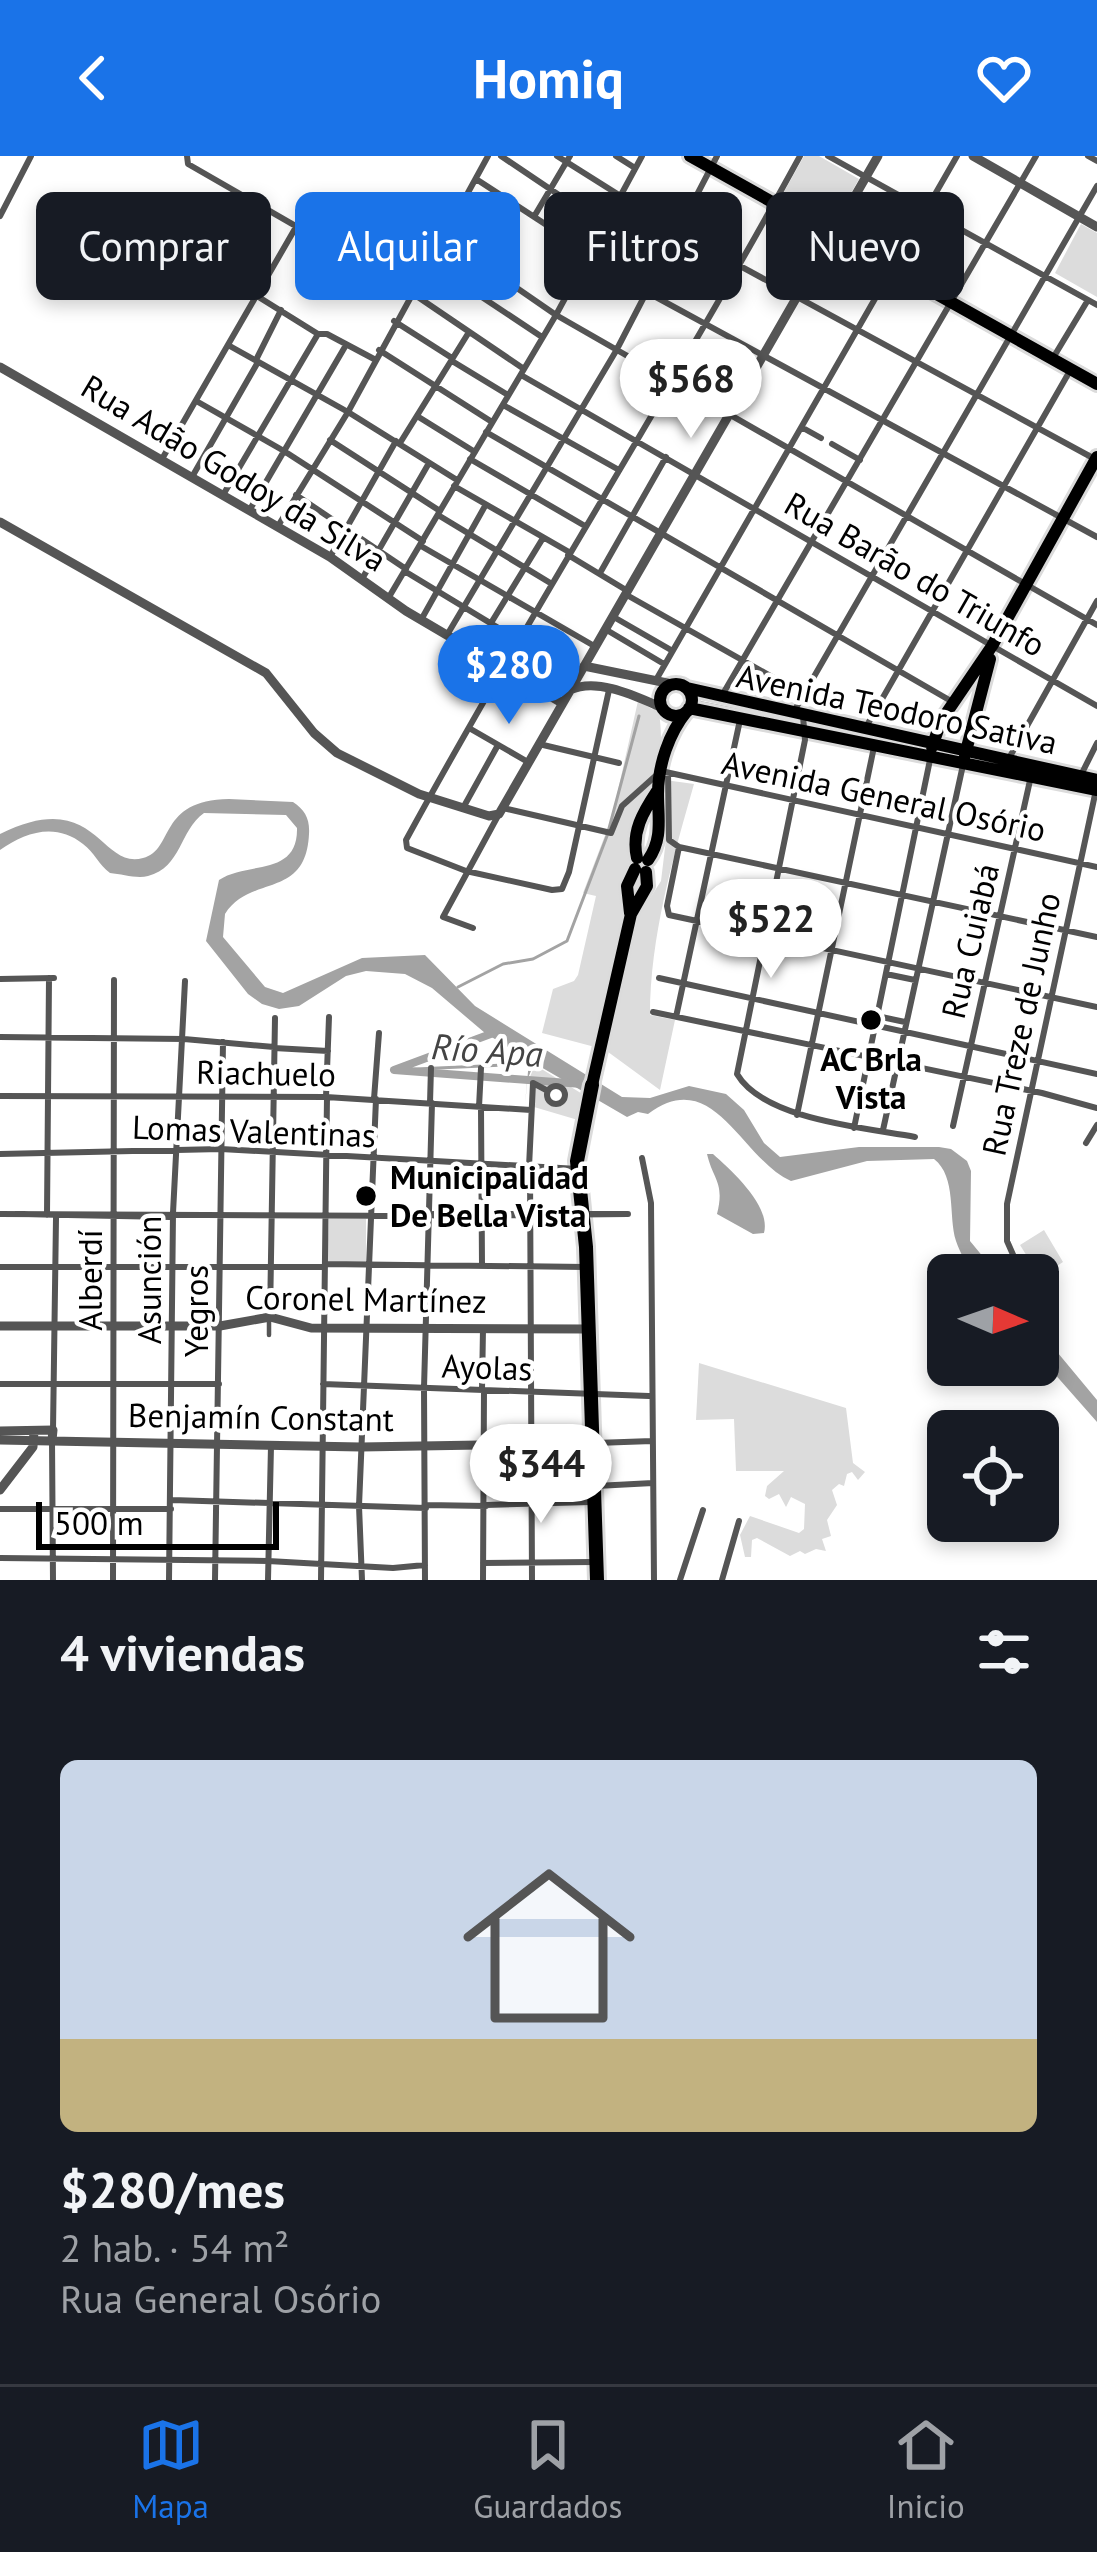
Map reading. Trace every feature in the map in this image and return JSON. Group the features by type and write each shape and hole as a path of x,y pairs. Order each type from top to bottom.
{"highway":[{"path":"594,1077 578,1169 587,1268 598,1580"}],"main road":[{"path":"690,156 713,162 766,198"},
{"path":"948,300 1097,384"},
{"path":"932,749 938,727 994,647 1097,460"},
{"path":"965,757 994,647"},
{"path":"594,1077 631,914 647,886 634,844 640,818 665,772 668,742 662,692 680,686 692,700 668,742"},
{"name":"Avenida Teodoro Sativa","path":"680,686 1097,790"},
{"path":"663,709 675,716 688,710"},
{"name":"Avenida Teodoro Sativa","path":"688,710 740,717 799,716 875,744 932,749"},
{"name":"Avenida Teodoro Sativa","path":"965,757 1009,758 1032,771 1091,777"},
{"path":"641,865 657,847 658,790"}],"street":[{"path":"0,216 31,156"},
{"path":"468,192 488,156"},
{"path":"501,156 554,192"},
{"path":"557,156 611,192"},
{"path":"616,156 635,168"},
{"path":"621,192 642,156"},
{"path":"780,192 800,156"},
{"path":"828,156 893,192"},
{"path":"858,192 878,156"},
{"path":"936,192 957,156"},
{"path":"974,156 1097,227"},
{"path":"726,695 1036,156"},
{"path":"1088,156 1097,161"},
{"name":"Rua Barão do Triunfo","path":"187,159 295,226"},
{"path":"535,216 568,159"},
{"path":"697,192 713,162"},
{"path":"476,178 544,223"},
{"path":"915,1137 797,1115 744,1084 737,1074 805,740 799,716 804,695 1097,186"},
{"path":"742,260 766,218"},
{"path":"271,270 295,229"},
{"path":"964,231 1097,304"},
{"path":"520,290 672,383 1097,626"},
{"path":"1053,359 1088,299"},
{"path":"162,459 254,300"},
{"path":"263,300 318,334 377,354 492,422"},
{"path":"278,526 348,412 408,300"},
{"name":"Rua Barão do Triunfo","path":"422,300 579,407 1097,706"},
{"path":"486,300 542,337"},
{"path":"389,597 564,300"},
{"path":"447,635 644,300"},
{"path":"659,300 1097,537"},
{"path":"608,689 562,889 466,871 409,850 406,840 468,728 719,300"},
{"path":"472,928 443,916 466,871 798,300"},
{"path":"805,300 1097,460"},
{"path":"656,680 875,300"},
{"path":"192,477 281,310"},
{"path":"394,321 508,395"},
{"path":"330,556 378,471 469,332"},
{"path":"223,495 318,334"},
{"path":"249,511 346,345"},
{"path":"228,346 398,442 485,506 804,695"},
{"name":"Rua Adão Godoy da Silva","path":"0,367 330,556 421,620 562,703"},
{"path":"864,730 1071,369"},
{"path":"198,402 361,500 450,564 596,647"},
{"path":"503,405 619,470"},
{"path":"418,416 529,494 585,526"},
{"path":"803,428 820,438"},
{"path":"486,433 954,703"},
{"path":"329,440 552,584"},
{"path":"832,444 860,460"},
{"path":"600,573 665,457"},
{"path":"362,579 429,463"},
{"path":"296,495 435,592 581,671 680,686"},
{"path":"421,620 485,506"},
{"path":"0,522 266,673 326,745 429,798 489,816 501,811 607,833 614,830 622,806 665,772"},
{"path":"491,623 543,538"},
{"path":"1097,601 1009,758 1091,777 1097,743"},
{"path":"612,616 672,651"},
{"path":"605,629 664,664"},
{"path":"570,690 585,685 608,689 663,709"},
{"path":"676,1017 740,717"},
{"path":"468,728 528,762"},
{"path":"539,744 619,763"},
{"path":"797,1115 875,744"},
{"path":"463,808 498,745"},
{"path":"854,1127 932,749"},
{"path":"883,1130 965,757"},
{"name":"Rua Cuiabá","path":"953,1126 1032,771"},
{"path":"665,772 669,840 679,847 1097,937"},
{"name":"Avenida General Osório","path":"665,772 1097,867"},
{"name":"Rua Treze de Junho","path":"1011,1254 1005,1222 1097,790 1091,777"},
{"path":"679,847 669,915 1097,1007"},
{"path":"886,974 915,980"},
{"path":"0,979 52,978 46,1153 55,1265 53,1580"},
{"path":"658,978 819,1013 876,1020 1097,1074"},
{"name":"Alberdí","path":"113,1580 114,980"},
{"name":"Asunción","path":"169,1580 173,1215 185,981"},
{"path":"653,1012 1097,1108"},
{"path":"269,1335 275,1018"},
{"path":"321,1580 329,1018"},
{"path":"362,1580 359,1506 379,1033"},
{"path":"0,1037 184,1039 328,1053"},
{"name":"Yegros","path":"215,1580 223,1042"},
{"path":"425,1580 431,1068"},
{"path":"481,1069 482,1267"},
{"path":"532,1580 528,1109 533,1083 548,1090"},
{"name":"Riachuelo","path":"0,1096 326,1097 528,1109"},
{"path":"1086,1143 1097,1125"},
{"name":"Lomas Valentinas","path":"0,1154 176,1148 578,1169"},
{"path":"642,1158 651,1203 654,1579 667,1580"},
{"path":"0,1214 628,1213 583,1215"},
{"path":"0,1267 587,1268"},
{"name":"Coronel Martínez","path":"0,1326 220,1326 270,1319 324,1328 588,1329"},
{"path":"483,1328 483,1580"},
{"path":"0,1384 220,1384"},
{"name":"Ayolas","path":"322,1384 650,1396"},
{"name":"Benjamín Constant","path":"0,1435 362,1447 593,1443"},
{"path":"0,1490 33,1447 34,1435"},
{"path":"593,1443 652,1441"},
{"path":"268,1580 271,1444"},
{"path":"0,1509 112,1510 216,1502 530,1505 653,1483"},
{"path":"680,1580 703,1510"},
{"path":"722,1580 739,1521"},
{"path":"0,1558 425,1565"},
{"path":"483,1563 597,1562"}],"shaded area":[{"path":"804,156 819,156 859,179 852,192 784,192"},
{"path":"1081,224 1097,233 1097,297 1055,273"},
{"path":"638,701 659,713 659,762 652,791 633,825 631,861 621,880 625,912 595,1047 542,1033 553,989 578,975 596,896 583,893 612,817"},
{"path":"665,780 694,784 654,956 650,1015 675,1020 660,1090 604,1049 636,920 661,881 668,823"},
{"path":"206,801 293,802 309,824 306,855 298,869 248,894 225,914 223,937 265,987 283,993 362,958 425,955 475,1006 622,1097 650,1098 689,1086 726,1094 780,1157 859,1147 951,1149 967,1161 971,1171 970,1241 981,1254 962,1254 946,1176 934,1159 867,1161 791,1181 773,1170 709,1107 691,1100 627,1117 534,1063 527,1080 529,1060 485,1033 432,988 405,974 366,971 346,976 299,1006 279,1009 262,1004 248,994 206,941 219,880 289,854 297,828 286,815 204,813 168,865 144,877 110,873 87,847 62,833 30,834 0,850 0,834 57,819 91,832 116,853 143,858 160,846 179,816"},
{"path":"535,1065 584,1095 578,1120 534,1107 534,1087 555,1107 562,1106 568,1096 561,1084 547,1087 529,1079"},
{"path":"707,1154 713,1154 749,1190 762,1212 764,1233 753,1234 717,1214 719,1188"},
{"path":"329,1219 366,1219 366,1263 327,1262"},
{"path":"1044,1230 1058,1254 1026,1254 1020,1245"},
{"path":"1059,1354 1097,1400 1097,1422 1059,1379"},
{"path":"699,1363 846,1408 853,1463 865,1472 858,1480 852,1472 847,1474 844,1486 832,1490 837,1505 827,1520 831,1536 822,1539 826,1551 790,1556 757,1538 752,1540 751,1557 745,1557 740,1535 750,1516 799,1533 804,1529 805,1504 791,1497 786,1507 779,1494 765,1496 767,1486 784,1471 736,1471 734,1419 696,1420"}],"waterway":[{"path":"698,702 798,722"},
{"path":"458,987 503,964 533,959 567,941 607,836 639,716"},
{"path":"806,724 879,740"},
{"name":"Río Apa","path":"496,1032 394,1070 582,1084"},
{"path":"394,1070 527,1064"}],"place":[{"name":"AC Brla Vista","path":"871,1020"},
{"name":"Municipalidad De Bella Vista","path":"366,1196"}]}
